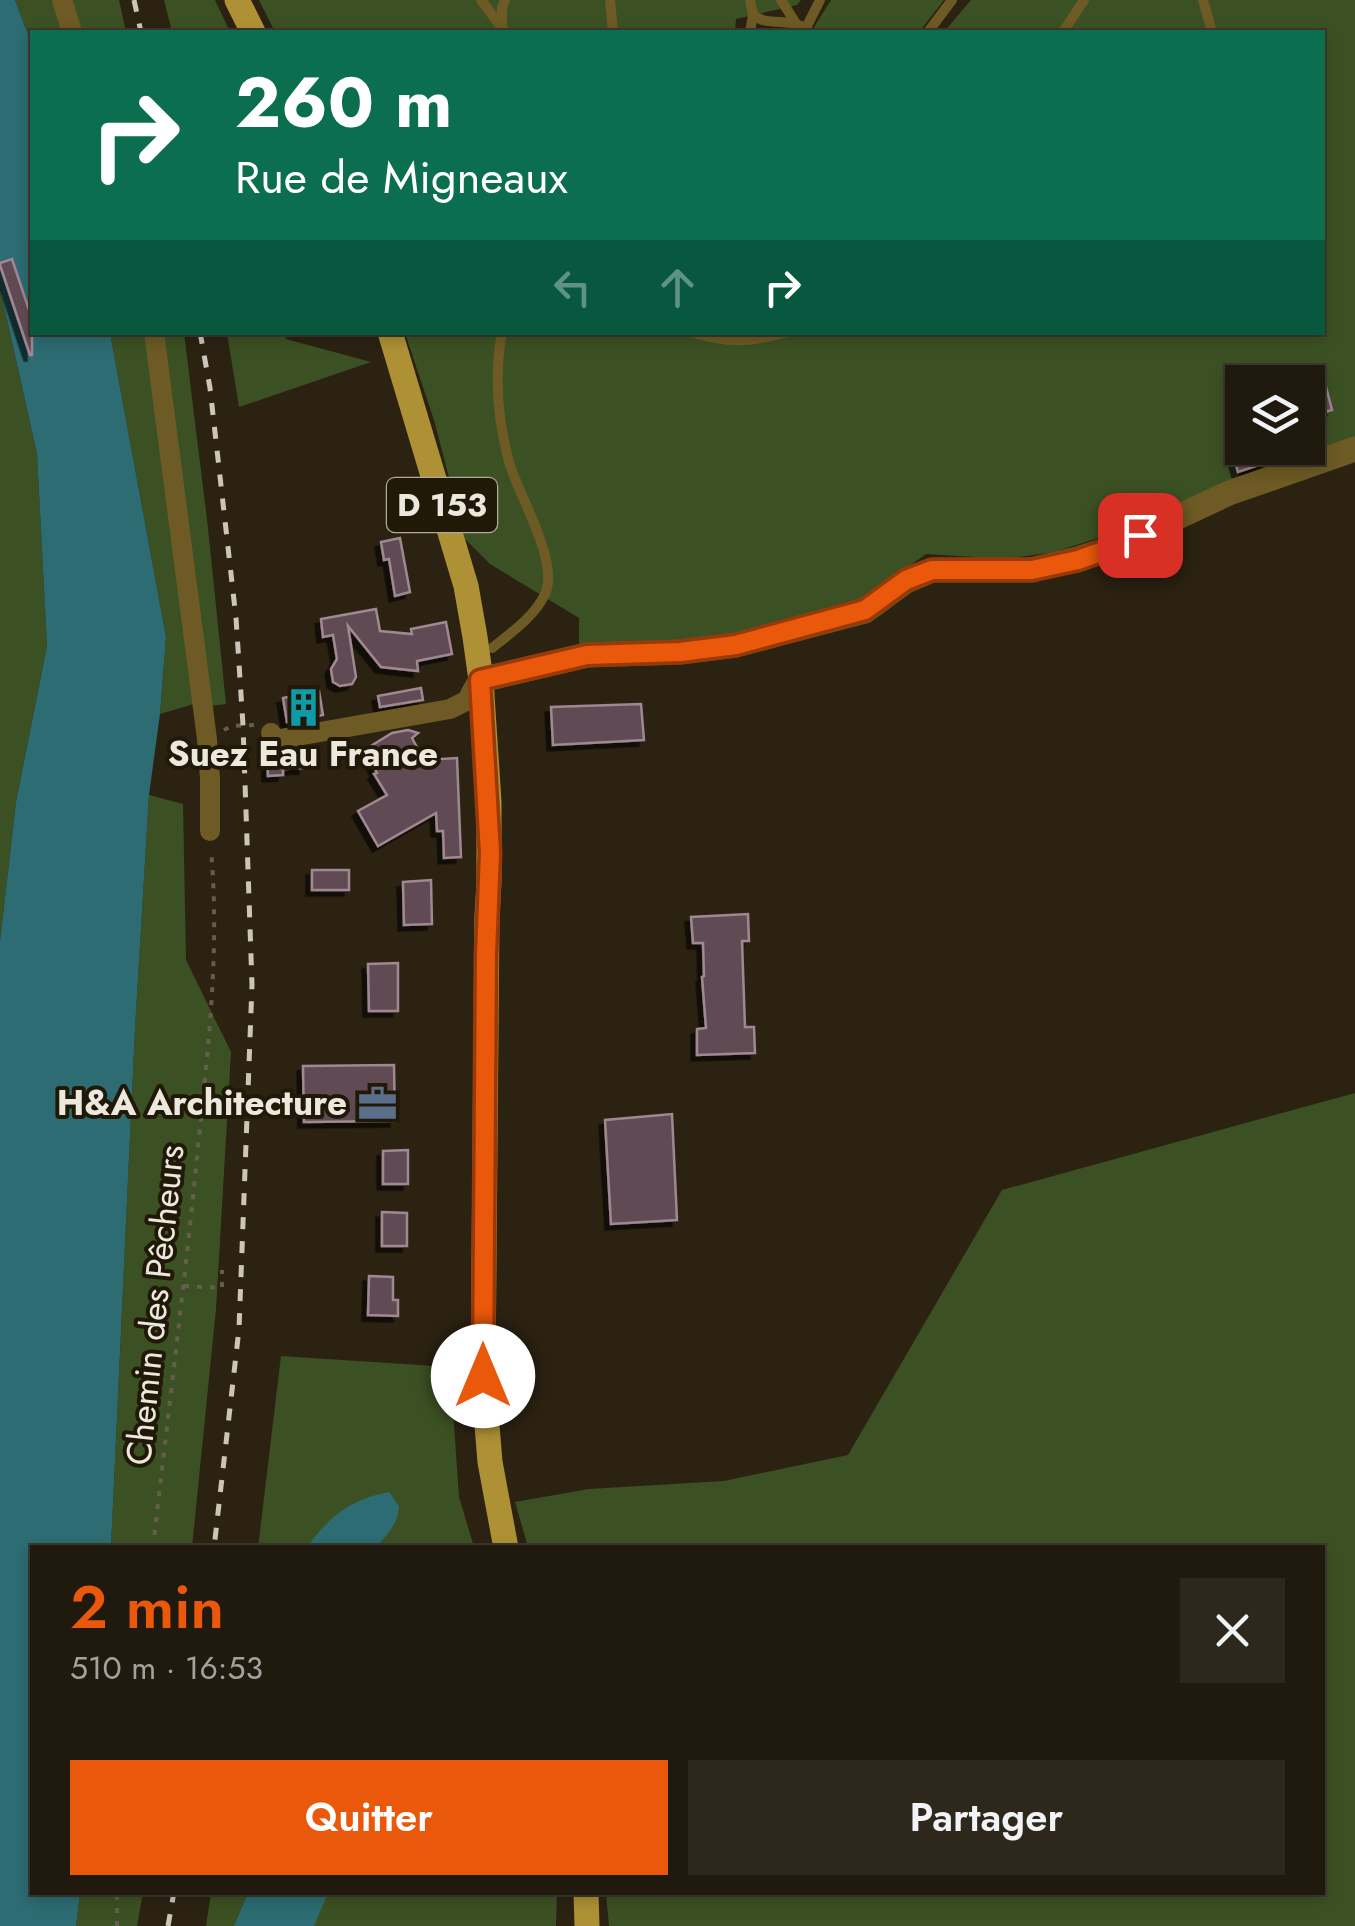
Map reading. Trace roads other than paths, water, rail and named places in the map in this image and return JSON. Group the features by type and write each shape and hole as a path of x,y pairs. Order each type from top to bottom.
{"main road":[{"name":"D 153","path":"377,335 450,581 476,689"},
{"name":"D 153","path":"391,335 466,586 476,689 490,853 483,1376 490,1462 505,1545"},
{"path":"586,1895 587,1926"}],"street":[{"path":"62,0 71,30"},
{"path":"154,335 207,739 210,832"},
{"path":"271,733 275,740 450,710 476,689 587,655 680,652 736,645 865,610 906,580 932,570 1032,570 1078,560 1230,494 1355,449"}],"lane":[{"path":"482,0 504,30"},
{"path":"504,30 505,0"},
{"path":"610,0 613,30"},
{"path":"750,0 750,30"},
{"path":"781,0 801,27"},
{"path":"801,27 820,0"},
{"path":"930,30 952,0"},
{"path":"1064,30 1084,0"},
{"path":"1203,0 1211,30"},
{"path":"752,15 761,22 801,27"},
{"path":"492,648 532,614 548,590 548,563 510,465 503,432 498,392 502,335"},
{"path":"704,335 752,342 777,335"}],"water":[{"path":"0,0 15,0 30,40 30,335 110,335 166,637 149,795 111,1545 30,1545 30,1895 80,1895 76,1926 0,1926 0,941 16,802 47,646 37,454 0,288"},
{"path":"389,1492 399,1506 392,1528 378,1545 309,1545 342,1510"},
{"path":"247,1895 327,1895 314,1926 234,1926"}],"railway":[{"path":"134,0 141,30"},
{"path":"201,335 236,618 252,985 239,1329 214,1545"},
{"path":"168,1926 173,1895"}],"place":[{"name":"Suez Eau France","path":"303,707"},
{"name":"H&A Architecture","path":"377,1103"}]}
